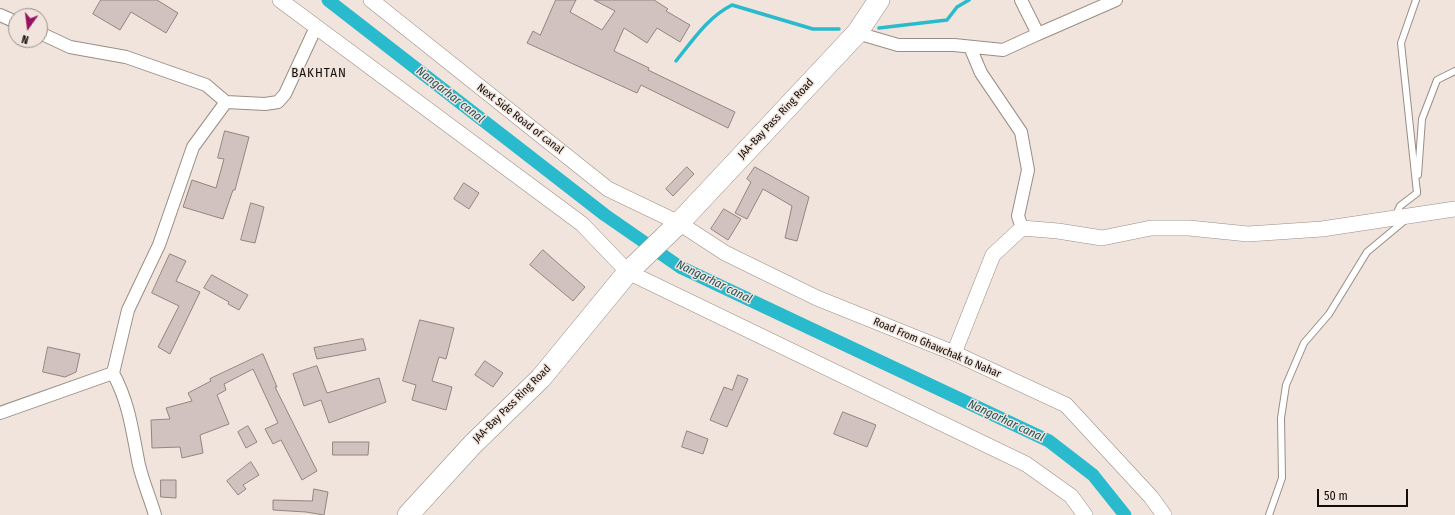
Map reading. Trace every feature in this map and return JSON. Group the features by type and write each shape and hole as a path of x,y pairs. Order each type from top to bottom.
{"highway":[{"name":"JAA-Bay Pass Ring Road","path":"408,515 472,444 541,378 628,272 673,228 857,32 879,0"}],"street":[{"path":"280,0 582,224 628,272 1026,464 1071,496 1085,515"},
{"name":"Next Side Road of canal","path":"371,0 608,189 673,228"},
{"path":"1021,0 1038,34"},
{"path":"857,32 898,46 954,45 1003,50 1116,0"},
{"path":"48,37 70,47 126,57 206,85 226,102 265,104 278,102 285,94 316,27"},
{"path":"970,47 981,73 1021,132 1028,170 1018,216 1022,228"},
{"path":"155,515 140,466 130,413 113,373 128,310 160,245 193,147 226,102"},
{"path":"954,353 993,255 1022,228 1058,231 1102,238 1151,228 1189,228 1248,234 1322,229 1399,219 1455,209"},
{"name":"Road From Ghawchak to Nahar","path":"673,228 817,298 954,353 1066,405 1151,497 1164,515"},
{"path":"0,413 113,373"}],"lane":[{"path":"1416,0 1401,43 1417,193"},
{"path":"1269,515 1282,478 1281,418 1286,385 1304,343 1329,314 1367,252 1399,219 1400,206 1417,193 1422,119 1437,80 1455,71"}],"building":[{"path":"101,0 157,0 178,13 166,33 131,12 120,30 93,14"},
{"path":"556,0 576,0 570,12 602,30 615,11 594,0 654,0 668,9 666,11 690,25 680,42 657,28 647,43 624,28 614,51 649,68 648,70 735,112 728,128 641,85 637,93 527,43 533,31 540,35"},
{"path":"225,131 249,137 235,190 233,190 223,219 183,207 192,180 216,188 224,159 218,158"},
{"path":"687,167 694,174 673,196 666,189"},
{"path":"755,167 809,197 797,241 785,238 792,206 763,189 747,219 735,213 751,182 747,179"},
{"path":"464,183 479,193 469,209 454,199"},
{"path":"251,203 264,207 255,243 241,240"},
{"path":"724,209 741,219 728,240 711,229"},
{"path":"543,250 585,287 573,301 530,265"},
{"path":"170,254 186,261 176,281 200,292 170,354 158,347 179,306 152,293"},
{"path":"212,275 248,295 239,310 228,304 229,302 204,288"},
{"path":"420,320 454,328 446,359 439,357 432,381 452,387 446,410 412,400 416,385 403,381"},
{"path":"363,339 366,350 317,359 314,348"},
{"path":"48,347 80,354 76,372 65,377 43,372"},
{"path":"263,354 277,387 275,387 317,471 302,480 281,440 273,444 265,429 278,423 253,369 224,384 226,390 217,395 229,424 200,435 203,453 182,458 180,447 152,448 151,420 170,419 166,408 192,401 188,393 211,381 210,379"},
{"path":"485,361 503,373 493,387 475,375"},
{"path":"317,366 327,393 379,378 386,402 329,423 321,400 304,406 293,374"},
{"path":"738,375 748,379 727,427 710,420 724,387 732,390"},
{"path":"843,412 876,425 867,447 834,434"},
{"path":"248,426 257,442 246,448 238,432"},
{"path":"687,431 708,439 703,454 682,447"},
{"path":"333,442 369,442 368,455 333,455"},
{"path":"251,462 259,475 243,485 246,489 238,495 227,481"},
{"path":"161,480 176,480 176,498 161,497"},
{"path":"314,489 328,492 324,515 306,512 273,510 273,500 312,501"}],"waterway":[{"name":"Nangarhar canal","path":"328,0 605,215 680,267 1049,441 1093,475 1125,515"},
{"path":"879,28 947,20 957,7 969,0"},
{"path":"676,61 708,22 732,5 813,29 839,29"}],"district":[{"name":"BAKHTAN","path":"319,73"}]}
